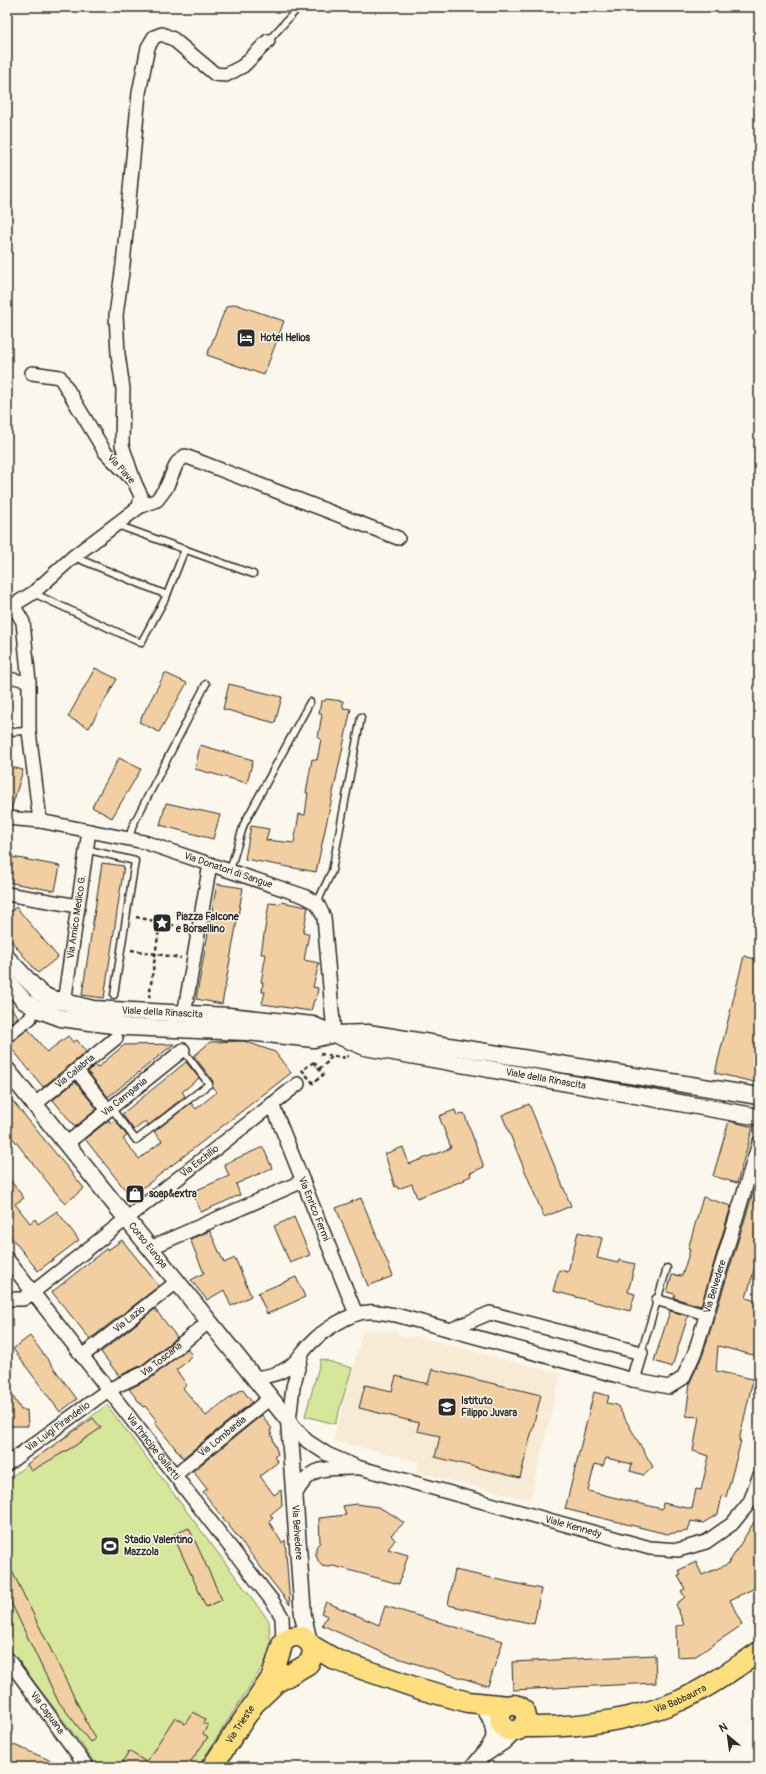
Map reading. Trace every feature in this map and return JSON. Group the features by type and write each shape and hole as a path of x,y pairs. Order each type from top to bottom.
{"main road":[{"path":"256,1702 272,1677 287,1638 296,1635 306,1638 311,1644 336,1660 476,1706 510,1724 592,1722"},
{"path":"256,1702 277,1682 302,1668 311,1660 313,1650 311,1644"},
{"path":"282,1649 285,1665 289,1668 364,1669"},
{"name":"Via Babbaurra","path":"510,1724 555,1728 641,1714 680,1700 715,1682 759,1652"},
{"name":"Via Trieste","path":"212,1767 256,1702"}],"street":[{"path":"134,481 122,445 123,389 118,354 116,315 123,264 139,93 148,47 154,37 162,34 173,39 215,74 226,75 243,66 268,41"},
{"name":"Via Piave","path":"32,373 60,377 105,452 134,481 141,496 139,507"},
{"path":"40,821 30,731 29,682 24,622 10,607 33,593 73,557 139,507 157,500 166,488 177,463 185,456 398,538"},
{"path":"7,678 29,682"},
{"name":"Via Donatori di Sangue","path":"7,818 40,821 128,838 230,870 304,896 318,903"},
{"name":"Via Amico Medico G.","path":"64,1003 85,848 89,831"},
{"path":"184,1015 210,864"},
{"path":"7,894 78,906"},
{"path":"318,903 324,917 334,1034"},
{"name":"Viale della Rinascita","path":"7,958 38,992 49,998 64,1003 108,1011 229,1016 313,1025 365,1047 759,1117"},
{"name":"Viale della Rinascita","path":"7,981 24,1001 37,1009 61,1018 127,1027 246,1032 314,1039 334,1034 368,1033 759,1096"},
{"path":"7,1036 30,1018"},
{"name":"Via Calabria","path":"34,1105 77,1072 116,1038"},
{"name":"Via Campania","path":"66,1144 183,1050"},
{"name":"Corso Europa","path":"7,1070 290,1422"},
{"path":"77,1072 109,1109"},
{"name":"Via Eschilio","path":"32,1293 298,1084"},
{"name":"Via Enrico Fermi","path":"272,1104 356,1314"},
{"name":"Via Belvedere","path":"300,1357 312,1342 336,1324 356,1314 369,1312 396,1315 633,1380 669,1387 683,1378 695,1352 759,1143"},
{"path":"150,1248 303,1181"},
{"name":"Via Principe Galletti","path":"7,1260 273,1602 282,1617 282,1649"},
{"name":"Via Lazio","path":"82,1356 178,1281"},
{"path":"7,1299 23,1299 32,1293"},
{"path":"657,1300 707,1315"},
{"path":"450,1330 490,1313 640,1353 633,1380"},
{"name":"Via Toscana","path":"108,1390 146,1372 210,1321"},
{"path":"254,1378 274,1375 289,1367 300,1357"},
{"path":"300,1357 293,1387 290,1422 307,1441 327,1454 358,1468"},
{"name":"Via Luigi Pirandello","path":"7,1464 108,1390"},
{"name":"Via Lombardia","path":"175,1476 270,1398"},
{"name":"Via Belvedere","path":"290,1422 303,1616 311,1644"},
{"path":"295,1495 302,1481 311,1473 321,1470 358,1468"},
{"name":"Viale Kennedy","path":"358,1468 650,1548 678,1550 706,1542 732,1524 750,1502 759,1477"},
{"path":"282,1617 293,1621 303,1616"},
{"name":"Via Capuana","path":"7,1658 88,1767"},
{"path":"476,1706 490,1719 493,1728 510,1724"},
{"path":"475,1764 510,1724"}],"lane":[{"path":"268,41 299,7"},
{"path":"117,525 253,574"},
{"path":"33,593 141,643 167,595 185,549"},
{"path":"73,557 167,595"},
{"path":"128,838 132,825 206,684"},
{"path":"230,870 244,824 310,702"},
{"path":"318,903 332,871 361,717"},
{"path":"7,732 30,731"},
{"path":"85,848 135,861 114,995"},
{"path":"109,1109 136,1140 209,1084 183,1050"},
{"path":"640,1353 666,1268"}],"path":[{"path":"132,916 198,930"},
{"path":"149,1001 160,922"},
{"path":"126,950 193,960"},
{"path":"317,1053 347,1058"},
{"path":"319,1069 329,1061 331,1055"},
{"path":"302,1070 314,1062 324,1075 312,1083"}],"shaded area":[{"name":"Istituto Filippo Juvara","path":"382,1330 398,1332 398,1335 409,1338 413,1335 561,1374 530,1500 416,1472 419,1462 333,1440 363,1331"}],"green space":[{"path":"321,1359 352,1368 335,1424 305,1416"},
{"name":"Stadio Valentino Mazzola","path":"107,1405 269,1621 271,1653 198,1767 97,1767 83,1746 7,1646 7,1480"}],"building":[{"name":"Hotel Helios","path":"235,304 284,321 264,375 207,355 226,307"},
{"path":"95,668 117,679 89,728 68,717"},
{"path":"165,673 187,683 159,732 139,722"},
{"path":"229,684 282,697 275,723 223,709"},
{"path":"326,699 343,701 343,708 351,709 316,872 245,859 251,826 269,829 266,840 294,843 299,814 305,815 308,793 306,793 312,759 317,760 321,739 318,738 322,714 319,714 321,701 325,701"},
{"path":"200,745 253,760 247,783 195,769"},
{"path":"119,758 141,769 112,818 92,807"},
{"path":"7,766 23,770 11,810 7,810"},
{"path":"166,803 220,815 213,839 160,825"},
{"path":"7,856 60,866 55,891 7,882"},
{"path":"102,863 124,866 104,998 82,995"},
{"path":"217,884 243,888 222,1004 196,999"},
{"path":"281,902 308,907 303,933 309,934 304,960 319,963 313,987 318,988 316,1000 314,1000 311,1011 262,1004 265,992 262,992 263,982 261,982 266,954 261,954 269,903 280,904"},
{"path":"16,907 58,957 38,973 7,936 7,915"},
{"path":"744,956 759,960 759,1083 715,1073"},
{"path":"7,1003 18,1017 7,1026"},
{"path":"28,1029 47,1052 68,1036 73,1042 77,1040 86,1052 43,1087 8,1044"},
{"path":"244,1041 275,1052 291,1073 131,1197 85,1139 109,1120 111,1123 115,1120 127,1136 123,1139 139,1159 162,1141 154,1132 191,1103 196,1109 217,1092 212,1087 213,1081 194,1056 210,1042"},
{"path":"174,1044 108,1097 88,1072 95,1065 97,1068 124,1045"},
{"path":"186,1062 199,1078 182,1092 185,1096 149,1125 146,1121 134,1130 122,1114"},
{"path":"75,1082 97,1109 75,1127 53,1100"},
{"path":"7,1094 84,1188 65,1204 7,1131"},
{"path":"529,1104 571,1206 544,1217 502,1115"},
{"path":"455,1110 457,1116 464,1113 484,1167 470,1173 471,1176 464,1179 465,1180 417,1198 412,1184 398,1189 397,1186 395,1187 385,1154 403,1147 409,1164 451,1148 439,1116"},
{"path":"729,1121 753,1127 737,1183 713,1176"},
{"path":"263,1147 272,1168 236,1184 240,1195 201,1212 192,1192 229,1176 224,1164"},
{"path":"7,1176 24,1198 15,1204 30,1223 35,1219 38,1224 57,1211 79,1240 38,1271 7,1232"},
{"path":"756,1183 759,1183 759,1253 746,1298 759,1302 759,1345 757,1356 718,1346 716,1371 753,1379 739,1441 741,1441 726,1497 722,1496 718,1514 703,1523 691,1521 688,1531 667,1534 565,1509 594,1392 609,1396 607,1403 617,1405 653,1467 644,1475 630,1471 632,1464 606,1458 603,1466 595,1464 588,1491 662,1509 663,1503 692,1509 696,1489 701,1490 709,1456 693,1451 699,1417 686,1416 690,1382 703,1354"},
{"path":"703,1197 731,1206 701,1306 674,1298 675,1294 667,1292 672,1275 682,1276"},
{"path":"361,1198 393,1276 368,1286 336,1208"},
{"path":"294,1217 310,1255 290,1263 274,1226"},
{"path":"210,1231 224,1263 235,1258 251,1296 231,1306 224,1290 207,1300 191,1280 204,1273 190,1239"},
{"path":"578,1232 602,1238 597,1258 618,1263 619,1260 635,1264 628,1292 635,1294 630,1311 553,1291 559,1270 568,1272"},
{"path":"122,1240 159,1286 90,1339 52,1292 107,1248 108,1250"},
{"path":"296,1277 305,1297 267,1314 258,1293"},
{"path":"155,1309 177,1337 142,1365 119,1376 101,1352"},
{"path":"670,1311 688,1316 672,1367 654,1361"},
{"path":"30,1336 77,1399 60,1412 13,1349"},
{"path":"187,1349 192,1355 187,1360 188,1361 176,1370 187,1385 183,1388 206,1416 242,1389 252,1402 183,1458 155,1423 157,1421 145,1406 143,1407 129,1389 151,1378"},
{"path":"432,1369 541,1395 520,1478 435,1457 440,1436 417,1431 419,1423 359,1408 365,1385 392,1391 396,1376 428,1384"},
{"path":"8,1388 21,1410 27,1410 28,1426 9,1426"},
{"path":"262,1415 272,1429 270,1430 278,1454 274,1457 278,1462 260,1476 274,1495 281,1490 282,1505 270,1515 273,1518 269,1522 282,1543 285,1540 290,1605 203,1492 207,1489 193,1471"},
{"path":"93,1418 101,1428 73,1447 31,1471 27,1464"},
{"path":"356,1504 378,1507 404,1523 391,1535 395,1540 388,1549 408,1555 399,1584 334,1566 322,1566 319,1562 316,1556 316,1547 320,1542 319,1518 346,1515 343,1506"},
{"path":"759,1514 759,1586 730,1600 742,1625 696,1656 677,1657 676,1626 684,1625 676,1604 685,1597 681,1591 685,1589 678,1576 681,1575 679,1570 696,1562 702,1575 728,1564"},
{"path":"189,1528 222,1600 206,1607 173,1535"},
{"path":"7,1561 95,1739 90,1742 58,1701 7,1594"},
{"path":"455,1570 541,1589 534,1624 448,1605"},
{"path":"326,1602 379,1625 385,1606 503,1641 488,1686 388,1655 322,1625 327,1616 321,1613"},
{"path":"655,1655 656,1683 513,1690 512,1662"},
{"path":"193,1712 205,1719 203,1723 208,1725 203,1734 208,1737 187,1767 119,1767 129,1751 146,1762 175,1717 185,1724"},
{"path":"7,1742 66,1767 7,1767"}],"place":[{"name":"Hotel Helios","path":"246,338"},
{"name":"Piazza Falcone e Borsellino","path":"162,923"},
{"name":"soap&extra","path":"135,1194"},
{"name":"Istituto Filippo Juvara","path":"447,1407"},
{"name":"Stadio Valentino Mazzola","path":"110,1546"}]}
